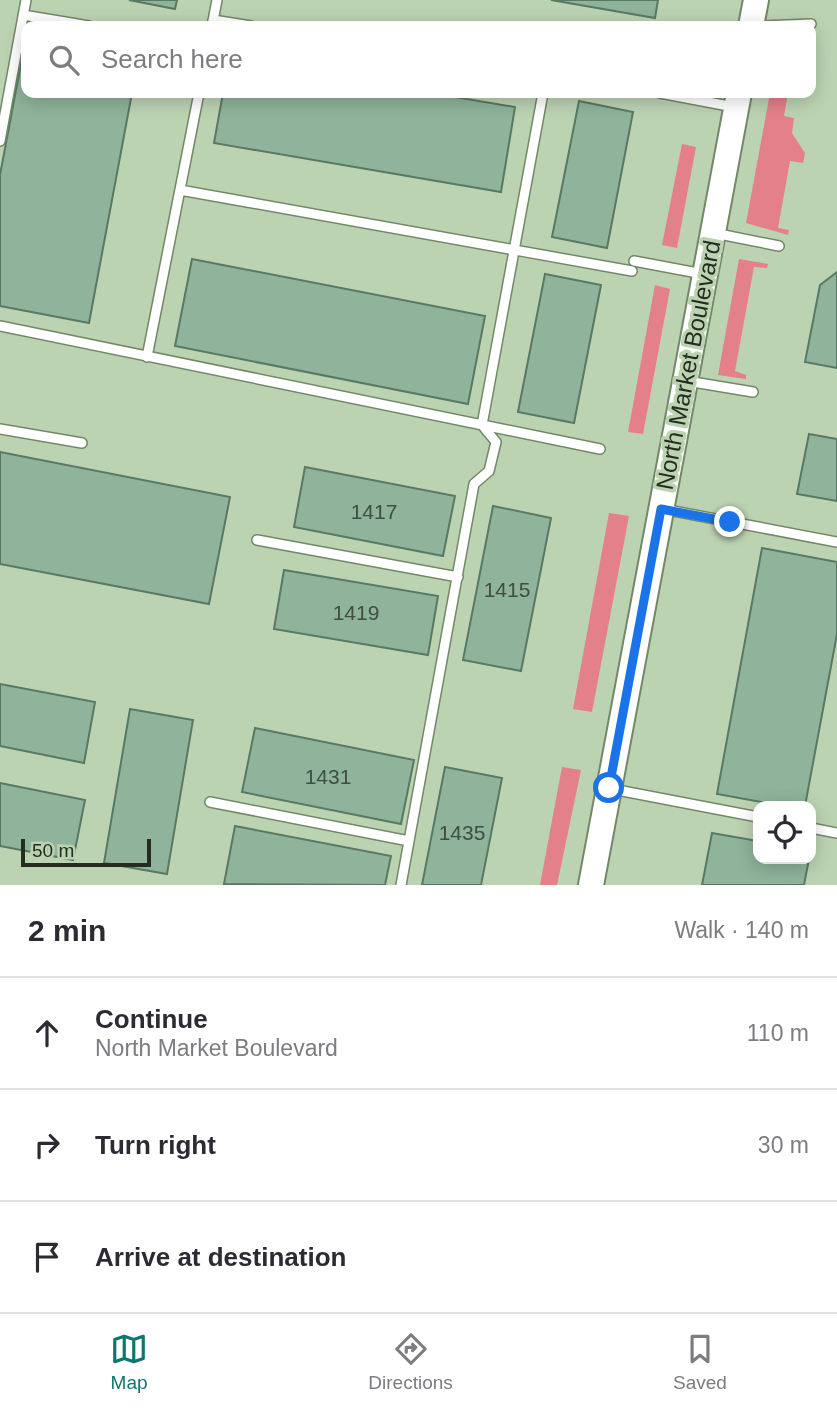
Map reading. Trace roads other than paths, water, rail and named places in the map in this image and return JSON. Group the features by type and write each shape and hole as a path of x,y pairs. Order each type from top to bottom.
{"main road":[{"path":"752,21 756,0"},
{"name":"North Market Boulevard","path":"591,885 737,100"}],"lane":[{"path":"22,21 26,0"},
{"path":"213,21 217,0"},
{"path":"23,15 59,21"},
{"path":"0,141 21,26"},
{"path":"147,356 198,98"},
{"path":"401,885 474,484 489,471 496,442 482,425 543,98"},
{"path":"715,98 737,100"},
{"path":"180,190 632,271"},
{"path":"713,232 779,246"},
{"path":"634,261 705,274"},
{"path":"0,326 600,449"},
{"path":"685,380 753,392"},
{"path":"0,429 82,443"},
{"path":"661,509 837,542"},
{"path":"257,540 458,577"},
{"path":"609,788 753,816"},
{"path":"210,802 409,841"},
{"path":"816,829 837,833"}]}
